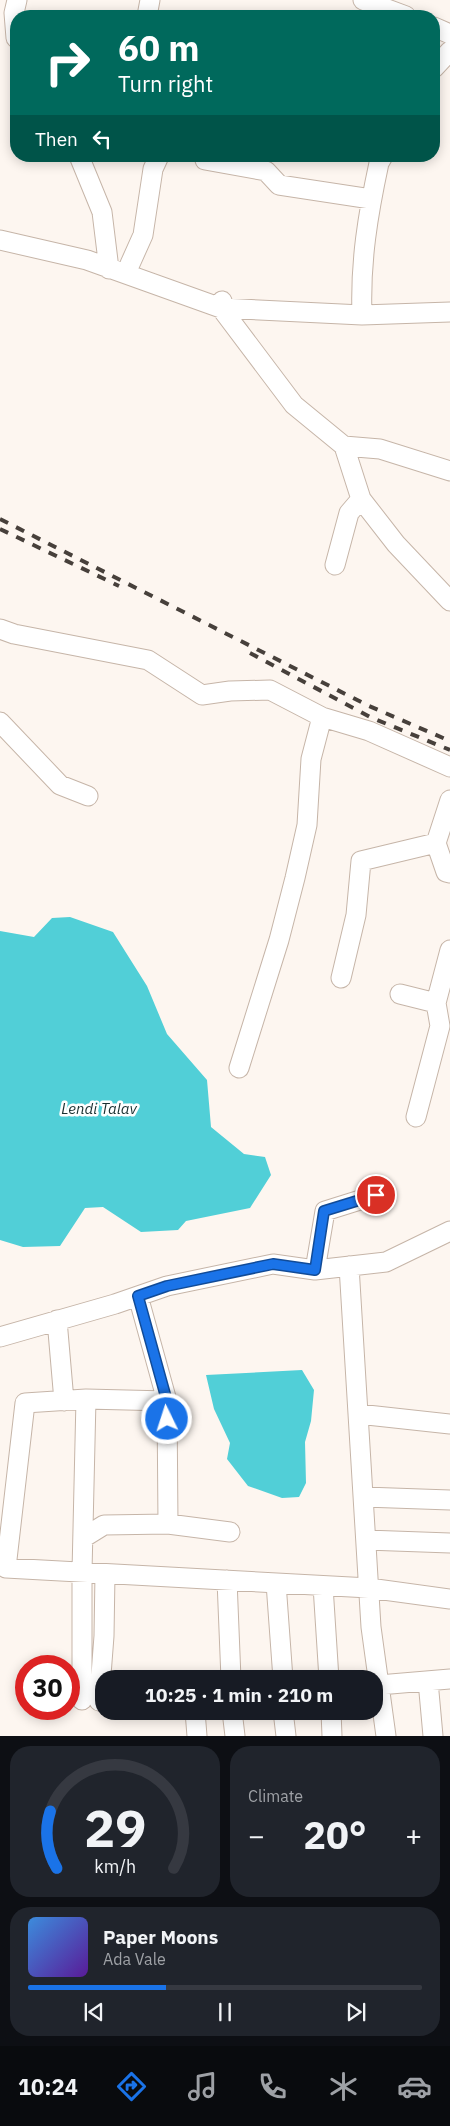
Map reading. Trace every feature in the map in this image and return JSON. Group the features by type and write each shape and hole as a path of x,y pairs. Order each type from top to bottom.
{"street":[{"path":"363,0 390,10"},
{"path":"440,62 450,52"},
{"path":"81,162 102,212 109,263"},
{"path":"130,264 143,235 153,169 157,162"},
{"path":"216,162 266,171 279,185 371,199"},
{"path":"362,309 362,253 380,162"},
{"path":"7,237 85,249 109,263 222,302 450,312"},
{"path":"109,263 130,264 222,302 294,405 344,446 361,499 396,544 450,601"},
{"path":"362,309 450,300"},
{"path":"344,446 380,449 450,470"},
{"path":"335,565 348,514 361,499"},
{"path":"0,629 14,634 148,660 202,695 230,691 270,690 322,717 369,731 450,767"},
{"path":"239,1068 279,940 295,878 307,825 311,759 322,717"},
{"path":"0,722 60,785 88,796"},
{"path":"450,800 436,843 446,872 450,873"},
{"path":"341,978 356,915 361,860 436,843"},
{"path":"416,1117 440,1026 436,1003 450,950"},
{"path":"400,994 436,1003"},
{"path":"315,1270 324,1211 376,1195"},
{"path":"0,1337 167,1286 273,1264 315,1270 386,1262 450,1231"},
{"path":"349,1266 371,1627 377,1670"},
{"path":"138,1296 167,1401 168,1524"},
{"path":"58,1320 64,1401"},
{"path":"167,1401 86,1400 25,1403 6,1568 369,1588 450,1600"},
{"path":"86,1400 82,1572 88,1700"},
{"path":"358,1414 450,1424"},
{"path":"364,1497 450,1500"},
{"path":"83,1538 104,1526 168,1524 230,1532"},
{"path":"366,1540 450,1543"},
{"path":"88,1700 104,1636 105,1574"},
{"path":"227,1580 231,1670"},
{"path":"276,1583 283,1670"},
{"path":"323,1586 328,1670"},
{"path":"383,1685 450,1679"},
{"path":"428,1681 433,1736"},
{"path":"383,1714 386,1736"},
{"path":"196,1720 197,1736"},
{"path":"233,1720 235,1736"},
{"path":"284,1720 286,1736"},
{"path":"331,1720 332,1736"}],"water":[{"name":"Lendi Talav","path":"70,917 113,932 147,986 167,1034 207,1080 211,1127 244,1154 265,1157 271,1175 250,1208 186,1221 178,1230 141,1232 103,1207 85,1208 60,1246 23,1247 0,1240 0,931 34,937 52,918"},
{"path":"302,1370 314,1390 311,1421 305,1442 306,1483 299,1497 282,1498 248,1486 227,1459 230,1443 214,1409 206,1375"}],"railway":[{"path":"0,519 369,706 450,741"},
{"path":"0,529 119,586"},
{"path":"250,653 370,717 450,750"}],"route":[{"path":"167,1419 167,1401 138,1296 167,1286 273,1264 315,1270 324,1211 376,1195"}]}
